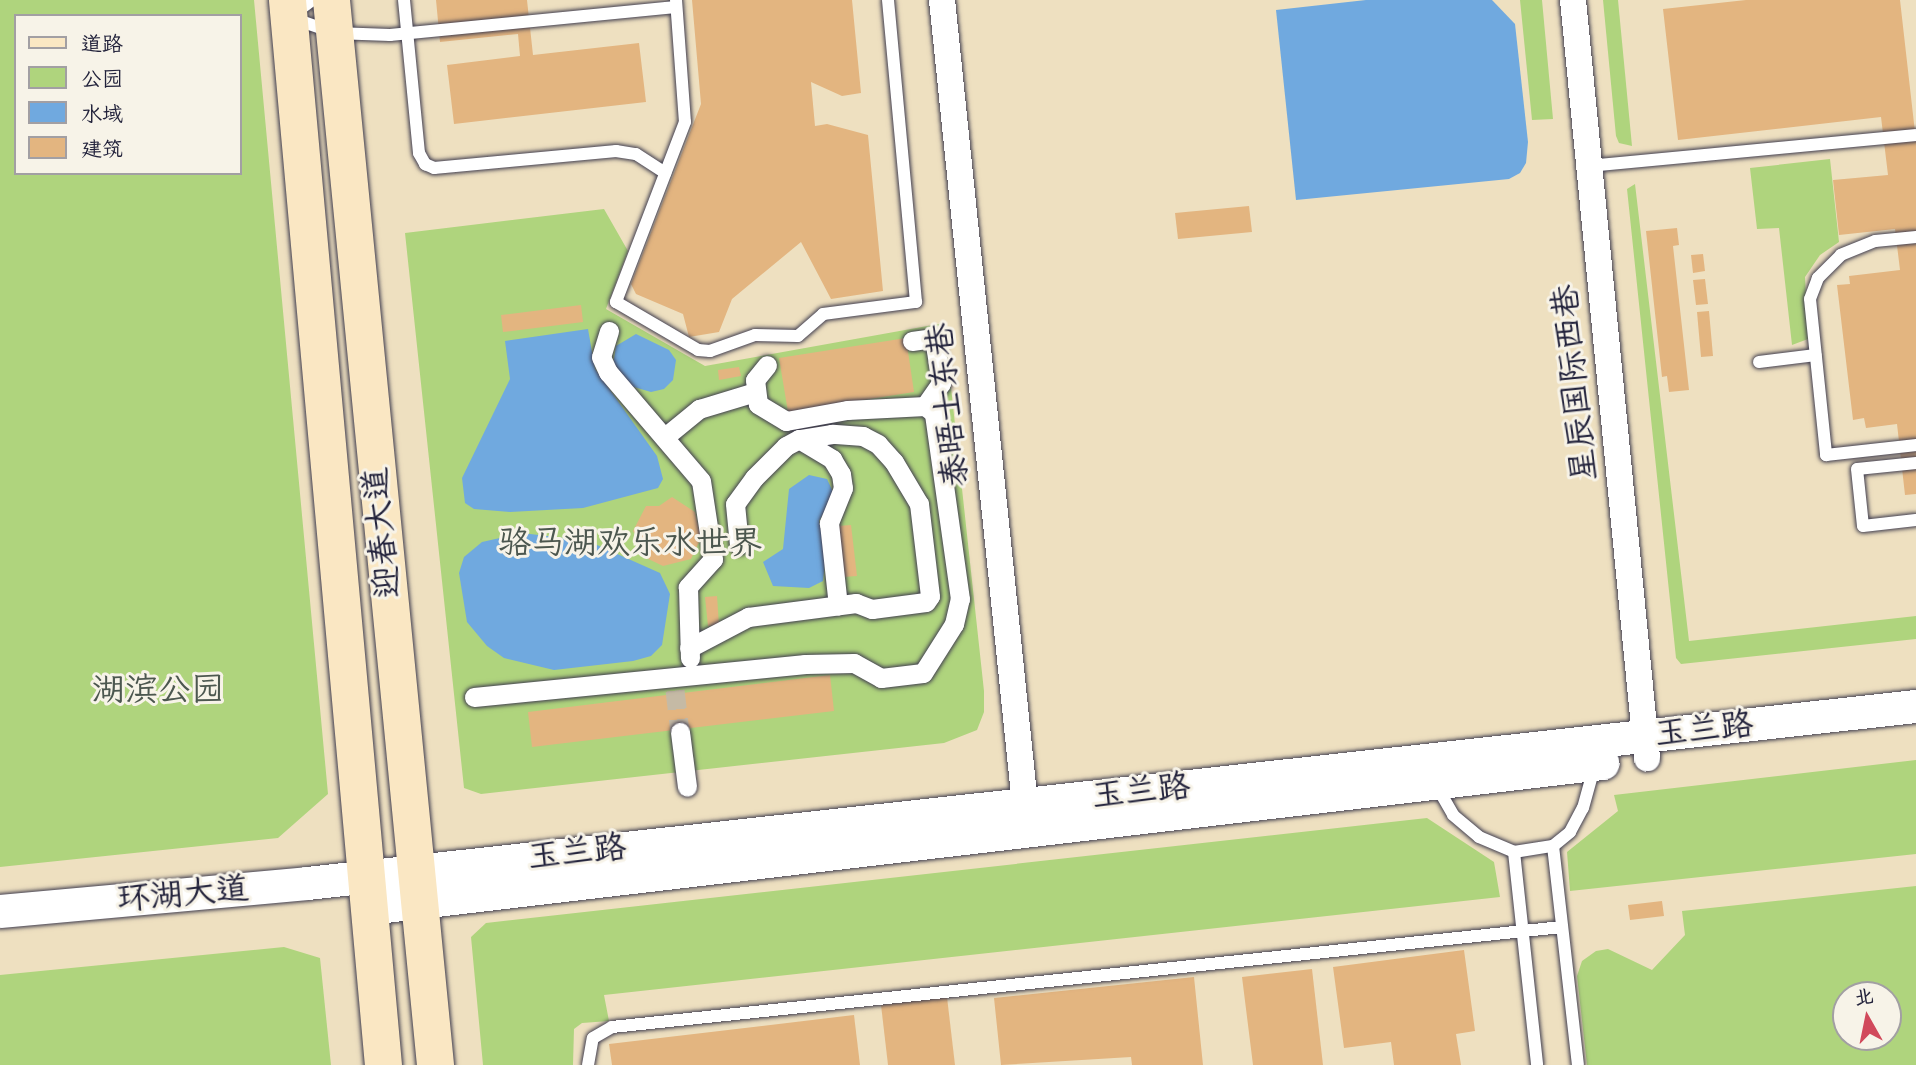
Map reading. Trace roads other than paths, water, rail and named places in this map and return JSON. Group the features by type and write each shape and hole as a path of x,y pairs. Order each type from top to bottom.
{"main road":[{"name":"迎春大道","path":"296,6 383,1065"},
{"name":"迎春大道","path":"333,17 435,1065"}],"street":[{"name":"泰晤士东巷","path":"942,0 1025,804"},
{"name":"星辰国际西巷","path":"1573,0 1646,747"},
{"path":"609,331 601,357 604,364 701,481 713,559 693,579 685,600 689,648 680,681"},
{"path":"912,341 934,338 941,383 925,406"},
{"path":"767,365 755,380 758,404 786,421 847,410 925,406"},
{"path":"666,436 699,409 755,392"},
{"path":"474,697 680,681 838,663 864,666 881,678 923,673 954,624 960,599 938,425 925,406"},
{"path":"689,648 748,617 856,603 872,610 926,602 931,586 919,504 894,462 871,440 849,433 799,439 754,478 735,504 739,545"},
{"path":"799,439 832,459 841,474 843,488 829,523 838,606"},
{"name":"玉兰路","path":"367,892 1598,753 1916,706"},
{"name":"玉兰路","path":"1646,747 1916,727"},
{"path":"680,732 687,787"},
{"name":"玉兰路","path":"418,886 1025,804 1428,772"},
{"name":"环湖大道","path":"0,911 367,892"}],"lane":[{"path":"404,0 419,153 425,164 434,168 616,151 636,154 665,173"},
{"path":"296,6 407,33 676,4 685,122 616,302 698,350 710,351 755,335 798,336 823,314 916,302 888,0"},
{"path":"1589,166 1916,135"},
{"path":"1916,237 1875,241 1841,255 1818,278 1810,299 1826,455 1916,445"},
{"path":"1759,362 1816,355"},
{"path":"1916,463 1857,469 1863,526 1916,520"},
{"path":"1428,772 1453,815 1479,837 1514,852 1553,846 1570,832 1583,808 1598,753"},
{"path":"1553,846 1577,1065"},
{"path":"1514,852 1537,1065"},
{"path":"589,1065 593,1038 612,1027 1562,927"}],"water":[{"path":"1366,0 1492,0 1515,24 1528,142 1526,163 1520,173 1509,179 1296,200 1276,10"},
{"path":"588,329 595,369 657,456 663,479 658,488 583,508 510,512 474,509 465,503 462,478 510,379 505,341"},
{"path":"636,334 669,350 676,360 673,380 664,389 651,392 627,385 613,365 616,346"},
{"path":"809,475 827,479 834,494 819,521 826,553 823,581 809,588 773,586 763,562 783,549 789,489"},
{"path":"522,533 588,541 660,573 670,594 662,645 651,656 633,661 554,670 504,658 487,646 467,622 459,573 464,557 482,542"}],"tunnel":[{"path":"675,690 680,732"}],"park label":[{"name":"骆马湖欢乐水世界","path":"630,543"},
{"name":"湖滨公园","path":"158,690"}]}
